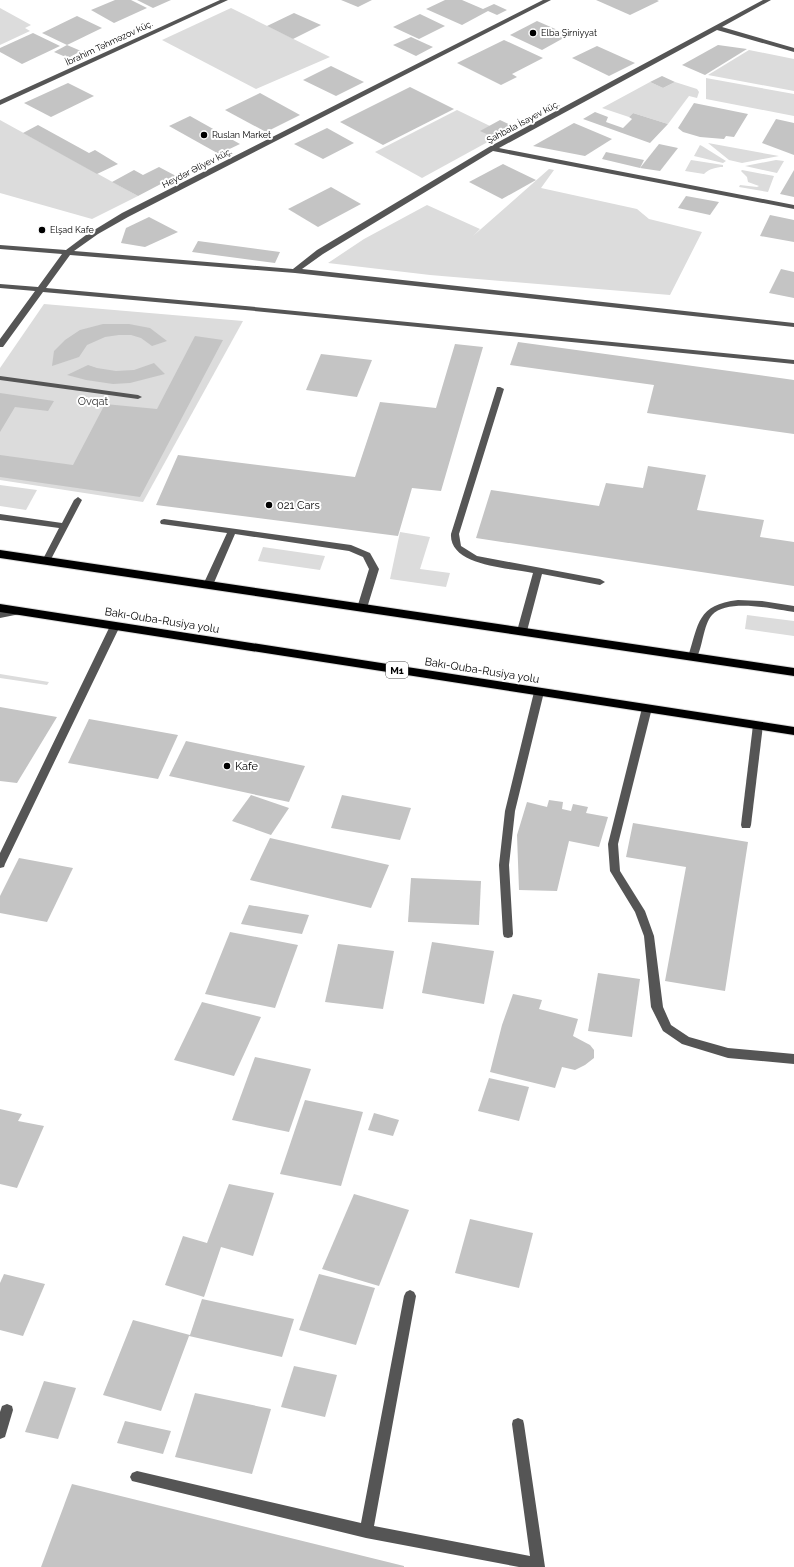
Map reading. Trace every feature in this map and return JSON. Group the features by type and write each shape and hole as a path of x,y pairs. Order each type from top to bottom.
{"highway":[{"path":"0,554 794,672"},
{"name":"Bakı-Quba-Rusiya yolu","path":"0,608 794,731"}],"street":[{"name":"İbrahim Təhməzov küç.","path":"0,103 225,0"},
{"name":"Heydər Əliyev küç.","path":"0,345 68,252 80,242 125,215 548,0"},
{"name":"Şahbala İsayev küç.","path":"295,271 320,252 492,149 768,0"},
{"path":"717,28 794,50"},
{"path":"492,149 794,207"},
{"path":"0,247 295,271 794,325"},
{"path":"0,286 245,308 794,362"},
{"path":"0,378 138,397"},
{"path":"500,388 455,534 454,542 459,551 475,559 600,582"},
{"path":"46,561 78,500"},
{"path":"0,517 64,526"},
{"path":"164,522 351,548 368,555 374,569 362,608"},
{"path":"208,585 232,531"},
{"path":"522,631 538,571"},
{"path":"693,657 708,613 719,606 749,603 794,609"},
{"path":"0,616 22,611"},
{"path":"0,864 115,626"},
{"path":"508,934 504,865 510,811 539,692"},
{"path":"647,708 613,844 615,871 640,912 648,936 657,1007 667,1028 686,1040 728,1053 794,1059"},
{"path":"746,825 758,725"},
{"path":"366,1531 410,1296"},
{"path":"0,1432 7,1410"},
{"path":"137,1477 366,1531 538,1566 518,1424"}],"green space":[{"path":"0,8 31,25 25,28 30,31 0,45"},
{"path":"231,8 330,57 256,89 162,40"},
{"path":"749,50 794,59 794,91 708,75"},
{"path":"706,78 794,94 794,116 706,99"},
{"path":"650,82 663,88 675,82 697,89 699,92 697,98 689,96 668,124 633,113 629,117 602,108"},
{"path":"457,110 490,126 495,138 422,178 375,152"},
{"path":"0,120 138,196 92,219 0,193"},
{"path":"708,143 779,156 742,163 729,160"},
{"path":"700,145 726,161 723,163 694,156"},
{"path":"691,160 723,165 723,167 718,167 704,174 685,171"},
{"path":"776,160 784,161 777,173 745,166"},
{"path":"549,169 554,170 541,188 637,209 649,219 702,232 670,295 430,275 328,263 364,239 427,205 480,229 473,236"},
{"path":"741,171 774,176 768,192 739,187 740,185 759,186 748,182 747,177"},
{"name":"Ovqat","path":"44,304 243,321 143,502 0,480 0,368"},
{"path":"0,485 37,490 26,510 0,506"},
{"path":"400,532 430,537 420,569 450,573 446,587 390,579"},
{"path":"263,547 325,556 320,570 258,561"},
{"path":"747,615 794,621 794,636 745,629"},
{"path":"0,674 49,682 47,685 0,678"}],"building":[{"path":"115,0 131,0 147,8 114,23 91,10"},
{"path":"137,0 171,0 153,8"},
{"path":"341,0 372,0 358,7"},
{"path":"445,0 462,0 483,9 494,4 507,10 497,15 488,11 462,25 426,9"},
{"path":"596,0 657,0 659,1 630,15"},
{"path":"294,13 321,25 293,39 267,26"},
{"path":"420,14 445,26 419,39 393,27"},
{"path":"77,16 102,28 67,45 42,33"},
{"path":"537,21 569,35 542,50 510,35"},
{"path":"33,33 60,46 22,64 0,52 0,48"},
{"path":"411,37 433,47 416,56 393,45"},
{"path":"504,40 543,58 512,74 517,77 501,85 457,63"},
{"path":"67,45 81,51 68,58 54,52"},
{"path":"718,45 747,49 705,75 682,65"},
{"path":"597,46 635,63 609,76 572,58"},
{"path":"331,66 364,82 336,96 303,80"},
{"path":"662,76 675,82 663,88 650,82"},
{"path":"68,83 94,96 51,117 24,103"},
{"path":"410,87 454,109 383,145 340,122"},
{"path":"260,93 300,115 266,132 225,110"},
{"path":"694,103 748,114 734,137 726,136 724,139 700,137 683,132 678,128"},
{"path":"595,112 608,117 606,122 623,128 632,119 629,117 633,113 668,124 650,143 583,119"},
{"name":"Ruslan Market","path":"190,116 240,144 219,154 169,126"},
{"path":"776,119 794,123 794,155 762,143"},
{"path":"500,120 515,127 495,138 480,131"},
{"path":"574,123 612,139 585,156 533,146"},
{"path":"38,125 89,153 95,150 118,164 97,174 23,133"},
{"path":"327,128 354,143 323,159 294,144"},
{"path":"659,144 678,148 660,171 640,168"},
{"path":"606,152 644,160 640,168 602,159"},
{"path":"503,164 536,180 502,199 469,182"},
{"path":"159,167 176,176 138,196 112,182 134,170 143,175"},
{"path":"794,170 794,197 780,194"},
{"path":"331,187 361,204 318,227 288,209"},
{"path":"686,196 719,202 710,215 678,208"},
{"path":"770,215 794,220 794,242 760,236"},
{"path":"149,217 178,232 145,247 121,243 126,228"},
{"path":"198,241 280,252 275,263 192,252"},
{"path":"781,269 794,272 794,298 769,293"},
{"path":"103,324 129,324 150,328 167,341 152,346 141,338 131,335 105,337 87,345 79,357 52,366 54,351 65,340 80,330"},
{"path":"195,336 223,340 140,497 0,477 0,455 73,465 105,404 157,409"},
{"path":"518,342 794,380 794,434 647,413 654,385 510,365"},
{"path":"455,344 483,347 441,491 412,488 398,536 156,505 178,455 355,477 380,402 436,408"},
{"path":"321,354 372,360 357,397 306,390"},
{"path":"154,363 165,374 130,383 113,384 86,380 67,375 88,365 116,371 134,370"},
{"path":"0,393 54,401 48,411 15,407 0,432"},
{"path":"648,466 706,475 697,510 764,520 760,537 794,542 794,586 476,538 491,490 599,506 606,483 643,488"},
{"path":"0,707 57,717 17,783 0,781"},
{"path":"89,719 178,735 158,779 68,763"},
{"path":"186,741 305,766 289,802 169,776"},
{"path":"251,795 289,808 271,835 232,821"},
{"path":"342,795 411,808 400,840 331,828"},
{"path":"549,800 563,802 562,809 571,811 573,804 588,807 586,813 608,817 599,847 569,841 557,891 519,890 517,835 527,802 547,807"},
{"path":"633,823 748,842 725,991 665,981 686,867 626,857"},
{"path":"270,838 389,865 371,908 250,880"},
{"path":"19,858 73,868 47,922 0,913 0,896"},
{"path":"411,878 481,881 479,925 408,922"},
{"path":"249,905 309,915 302,934 241,924"},
{"path":"230,932 298,945 275,1008 205,994"},
{"path":"432,942 494,951 484,1004 422,993"},
{"path":"338,944 394,951 383,1009 325,1002"},
{"path":"598,973 640,979 632,1037 588,1031"},
{"path":"513,994 542,1000 539,1009 578,1019 573,1036 590,1045 594,1050 594,1058 575,1070 562,1067 555,1088 490,1072 502,1025"},
{"path":"202,1002 261,1017 234,1076 174,1060"},
{"path":"255,1057 311,1069 289,1132 232,1120"},
{"path":"489,1078 529,1087 519,1121 478,1111"},
{"path":"305,1100 363,1112 341,1186 280,1174"},
{"path":"0,1109 22,1114 18,1121 44,1126 17,1188 0,1184"},
{"path":"374,1113 399,1120 393,1136 368,1130"},
{"path":"229,1184 274,1193 253,1256 221,1247 204,1297 165,1285 183,1236 207,1243"},
{"path":"354,1194 409,1210 379,1286 322,1269"},
{"path":"470,1219 533,1233 519,1288 455,1273"},
{"path":"4,1274 45,1284 23,1336 0,1330 0,1283"},
{"path":"319,1274 375,1288 356,1345 299,1330"},
{"path":"202,1299 294,1319 282,1357 189,1336 161,1411 103,1395 133,1320 190,1335"},
{"path":"294,1366 337,1375 325,1417 281,1407"},
{"path":"44,1381 76,1388 58,1439 25,1432"},
{"path":"195,1393 271,1409 252,1474 175,1457"},
{"path":"125,1421 171,1431 163,1454 117,1443"},
{"path":"72,1484 404,1566 404,1567 41,1567"}],"place":[{"name":"Elba Şirniyyat","path":"533,33"},
{"name":"Ruslan Market","path":"204,135"},
{"name":"Elşad Kafe","path":"42,230"},
{"name":"021 Cars","path":"269,505"},
{"name":"Kafe","path":"227,766"}]}
